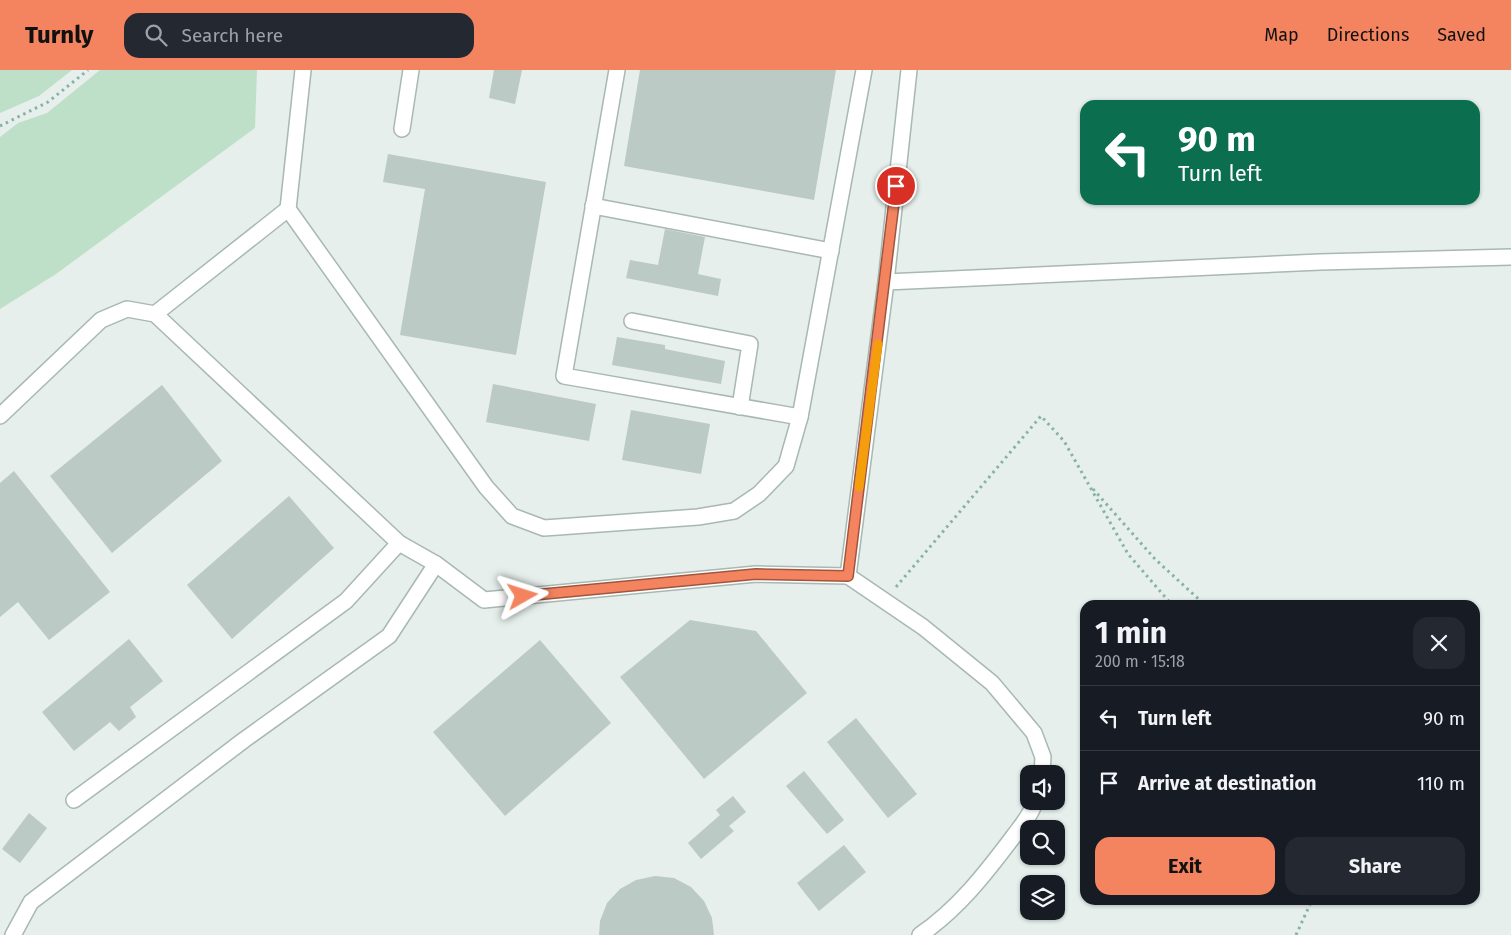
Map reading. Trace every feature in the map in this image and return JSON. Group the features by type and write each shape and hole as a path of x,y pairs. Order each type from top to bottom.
{"lane":[{"path":"304,70 288,209 486,487 512,516 544,528 698,517 734,511 760,494 786,466 800,417 864,70"},
{"path":"402,129 411,70"},
{"path":"617,70 564,376 800,417"},
{"path":"848,576 886,282 909,70"},
{"path":"593,206 831,251"},
{"path":"156,314 288,209"},
{"path":"886,282 1320,262 1511,257"},
{"path":"0,416 101,320 127,309 156,314 399,542 436,564 484,600 756,574 848,576 923,627 992,683 1034,733 1043,757 1043,765"},
{"path":"632,321 750,344 740,406"},
{"path":"74,800 346,602 399,542"},
{"path":"13,935 31,902 244,740 388,636 436,564"},
{"path":"920,935 936,924 985,876 1031,810"}],"path":[{"path":"0,126 48,102 88,70"},
{"path":"884,601 1041,416 1064,441 1128,554 1168,600"},
{"path":"1088,483 1155,559 1200,600"},
{"path":"1296,935 1310,905"}],"green space":[{"path":"0,70 72,70 39,96 0,113"},
{"path":"100,70 257,70 255,128 56,274 0,309 0,137 18,123 47,113"}],"building":[{"path":"494,70 522,70 515,104 489,98"},
{"path":"640,70 836,70 814,200 624,166"},
{"path":"388,154 546,182 516,355 400,335 425,189 383,182"},
{"path":"665,229 705,237 698,274 721,279 718,296 626,278 630,260 658,265"},
{"path":"617,337 665,345 665,349 725,361 721,384 612,365"},
{"path":"493,384 596,404 589,441 486,422"},
{"path":"162,385 222,461 112,553 50,476"},
{"path":"631,410 710,424 701,474 622,460"},
{"path":"14,471 110,592 49,640 18,602 0,617 0,483"},
{"path":"289,496 334,548 232,639 187,585"},
{"path":"690,620 756,631 807,693 704,779 620,677"},
{"path":"129,639 163,681 130,707 136,717 119,731 110,722 74,751 42,712"},
{"path":"540,640 611,723 505,816 433,732"},
{"path":"856,718 917,794 888,818 827,742"},
{"path":"804,771 844,820 827,834 786,786"},
{"path":"733,796 746,812 729,826 734,831 701,859 688,843 720,815 716,810"},
{"path":"29,813 47,828 20,863 2,849"},
{"path":"844,845 866,872 819,911 797,883"},
{"path":"655,876 674,878 691,887 704,901 712,918 714,935 599,935 600,921 607,903 620,889 636,880"}],"slow traffic":[{"path":"859,487 878,344"}],"route":[{"path":"523,596 756,574 848,576 886,282 896,186"}]}
